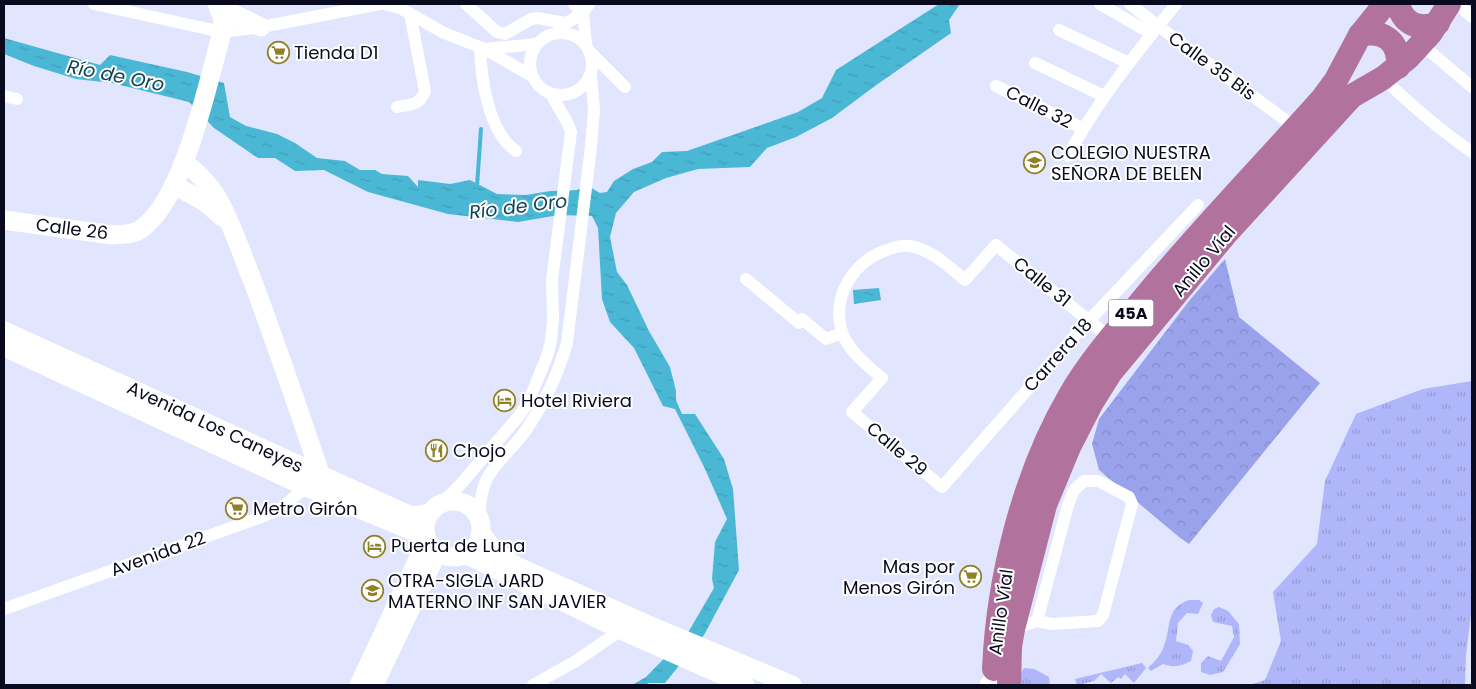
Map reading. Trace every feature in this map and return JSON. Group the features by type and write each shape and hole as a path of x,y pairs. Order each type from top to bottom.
{"highway":[{"name":"Anillo Víal","path":"996,684 995,633 1002,589 1017,525 1044,447 1059,415 1081,377 1110,338 1206,225 1296,128 1336,80 1360,35 1385,4"},
{"path":"1398,4 1405,20 1412,25 1421,27 1430,26 1453,12"},
{"name":"Anillo Víal","path":"996,684 1010,647 1045,506 1069,447 1101,388 1128,351 1225,235 1352,96 1391,73 1453,12"},
{"path":"1360,35 1369,32 1378,33 1386,36 1392,42 1399,58 1391,73"}],"main road":[{"path":"218,5 223,19 220,38 187,154 174,185 206,202 231,227"},
{"path":"218,5 261,26"},
{"path":"187,154 219,200 231,227 265,316 313,481"},
{"name":"Calle 26","path":"4,220 112,235 127,234 139,231 151,221 174,185"},
{"name":"Avenida Los Caneyes","path":"4,331 220,428 313,481 430,543"},
{"name":"Avenida Los Caneyes","path":"4,347 313,481 413,516 435,508"},
{"path":"480,526 476,545 466,554 456,557 446,556 430,543 425,524 435,508 448,501 464,503 471,507 480,526 489,546 516,566 643,631 702,657 792,685"},
{"path":"359,685 430,543"},
{"path":"374,685 430,543"},
{"path":"466,554 621,630 643,631"},
{"path":"702,657 722,682 745,685"}],"street":[{"path":"94,4 220,38 261,26 382,4 400,8 444,33 482,48 532,76"},
{"path":"466,4 497,32 505,34 530,20 538,18 565,24"},
{"path":"1100,4 1155,30"},
{"name":"Calle 35 Bis","path":"1130,4 1155,30 1296,128"},
{"path":"1068,156 1082,128 1104,96 1176,4"},
{"path":"582,7 565,24 536,44 529,63 532,76 540,87 551,94 565,96 578,91 588,81 591,74"},
{"path":"480,526 481,499 488,476 526,430 544,400 561,364 567,344 594,110 591,74 592,60 588,49 582,7"},
{"path":"396,106 417,103 422,98 425,90 410,14"},
{"path":"1059,30 1129,63"},
{"path":"552,34 560,33 575,36 625,87"},
{"path":"482,48 536,44"},
{"path":"1421,44 1472,88"},
{"path":"482,48 481,74 488,104 500,132 508,145 516,150"},
{"path":"1035,62 1104,96"},
{"path":"1391,73 1433,123 1472,152"},
{"name":"Calle 32","path":"996,86 1082,128"},
{"path":"435,508 460,485 486,456 528,403 547,356 551,341 552,280 570,143 569,127 551,94"},
{"path":"4,96 17,99"},
{"name":"Carrera 18","path":"942,487 1088,321 1198,205"},
{"name":"Calle 31","path":"842,333 839,311 841,297 853,273 864,261 894,247 908,246 926,251 942,261 965,280 996,245 1110,338"},
{"path":"746,279 799,323 802,319 826,339 842,333"},
{"name":"Calle 29","path":"842,333 862,360 882,378 852,412 942,487"},
{"name":"Avenida 22","path":"4,609 264,516 295,498 313,481"},
{"path":"1014,629 1037,621 1052,624 1098,620 1103,615 1132,504 1129,497 1098,481 1084,481 1074,490 1068,504 1037,621"},
{"path":"533,685 576,661 621,630"}],"green space":[{"path":"1225,259 1239,317 1320,383 1189,544 1099,470 1092,444 1099,419 1189,301"},
{"path":"1472,381 1472,607 1466,655 1465,685 1249,685 1265,680 1281,641 1273,592 1317,544 1325,481 1356,414 1423,389"},
{"path":"1189,600 1199,600 1203,603 1198,614 1187,613 1178,623 1176,641 1188,645 1193,651 1191,661 1177,666 1163,664 1151,671 1148,668 1163,649 1172,614 1176,608"},
{"path":"1219,607 1228,611 1239,624 1240,644 1223,672 1210,675 1201,672 1201,663 1208,656 1221,661 1234,637 1232,626 1213,622 1211,615 1214,609"},
{"path":"1142,663 1146,668 1134,683 1125,674 1121,679 1118,677 1111,683 1101,674 1094,681 1077,685 1075,679"},
{"path":"1024,668 1034,669 1049,677 1050,685 1020,685 1020,674"}],"water":[{"name":"Río de Oro","path":"939,4 960,4 949,20 951,33 832,118 796,137 767,148 750,167 698,169 666,178 634,192 616,213 610,237 617,272 627,285 649,331 670,367 676,391 676,400 682,414 695,414 724,459 733,489 739,570 704,635 665,683 648,683 647,685 632,685 646,677 686,636 714,588 712,579 715,542 727,519 675,409 663,406 634,348 610,322 602,299 598,228 592,216 559,215 518,222 448,214 368,192 324,170 295,171 275,158 258,158 214,128 189,102 112,83 76,79 4,54 4,38 100,65 110,55 187,72 224,83 230,117 246,126 277,134 295,143 317,158 345,161 360,170 375,170 382,174 408,176 418,187 418,180 450,184 470,180 497,194 526,195 550,191 577,190 588,186 600,193 607,192 614,181 633,169 652,162 662,152 687,151 798,112 822,98 836,70"},
{"path":"879,288 881,300 854,304 853,290"}],"waterway":[{"path":"477,186 481,129"}],"place":[{"name":"Tienda D1","path":"278,53"},
{"name":"COLEGIO NUESTRA SEÑORA DE BELEN","path":"1035,163"},
{"name":"Hotel Riviera","path":"505,401"},
{"name":"Chojo","path":"437,451"},
{"name":"Metro Girón","path":"237,509"},
{"name":"Puerta de Luna","path":"375,546"},
{"name":"Mas por Menos Girón","path":"971,577"},
{"name":"OTRA-SIGLA JARD MATERNO INF SAN JAVIER","path":"372,591"}]}
